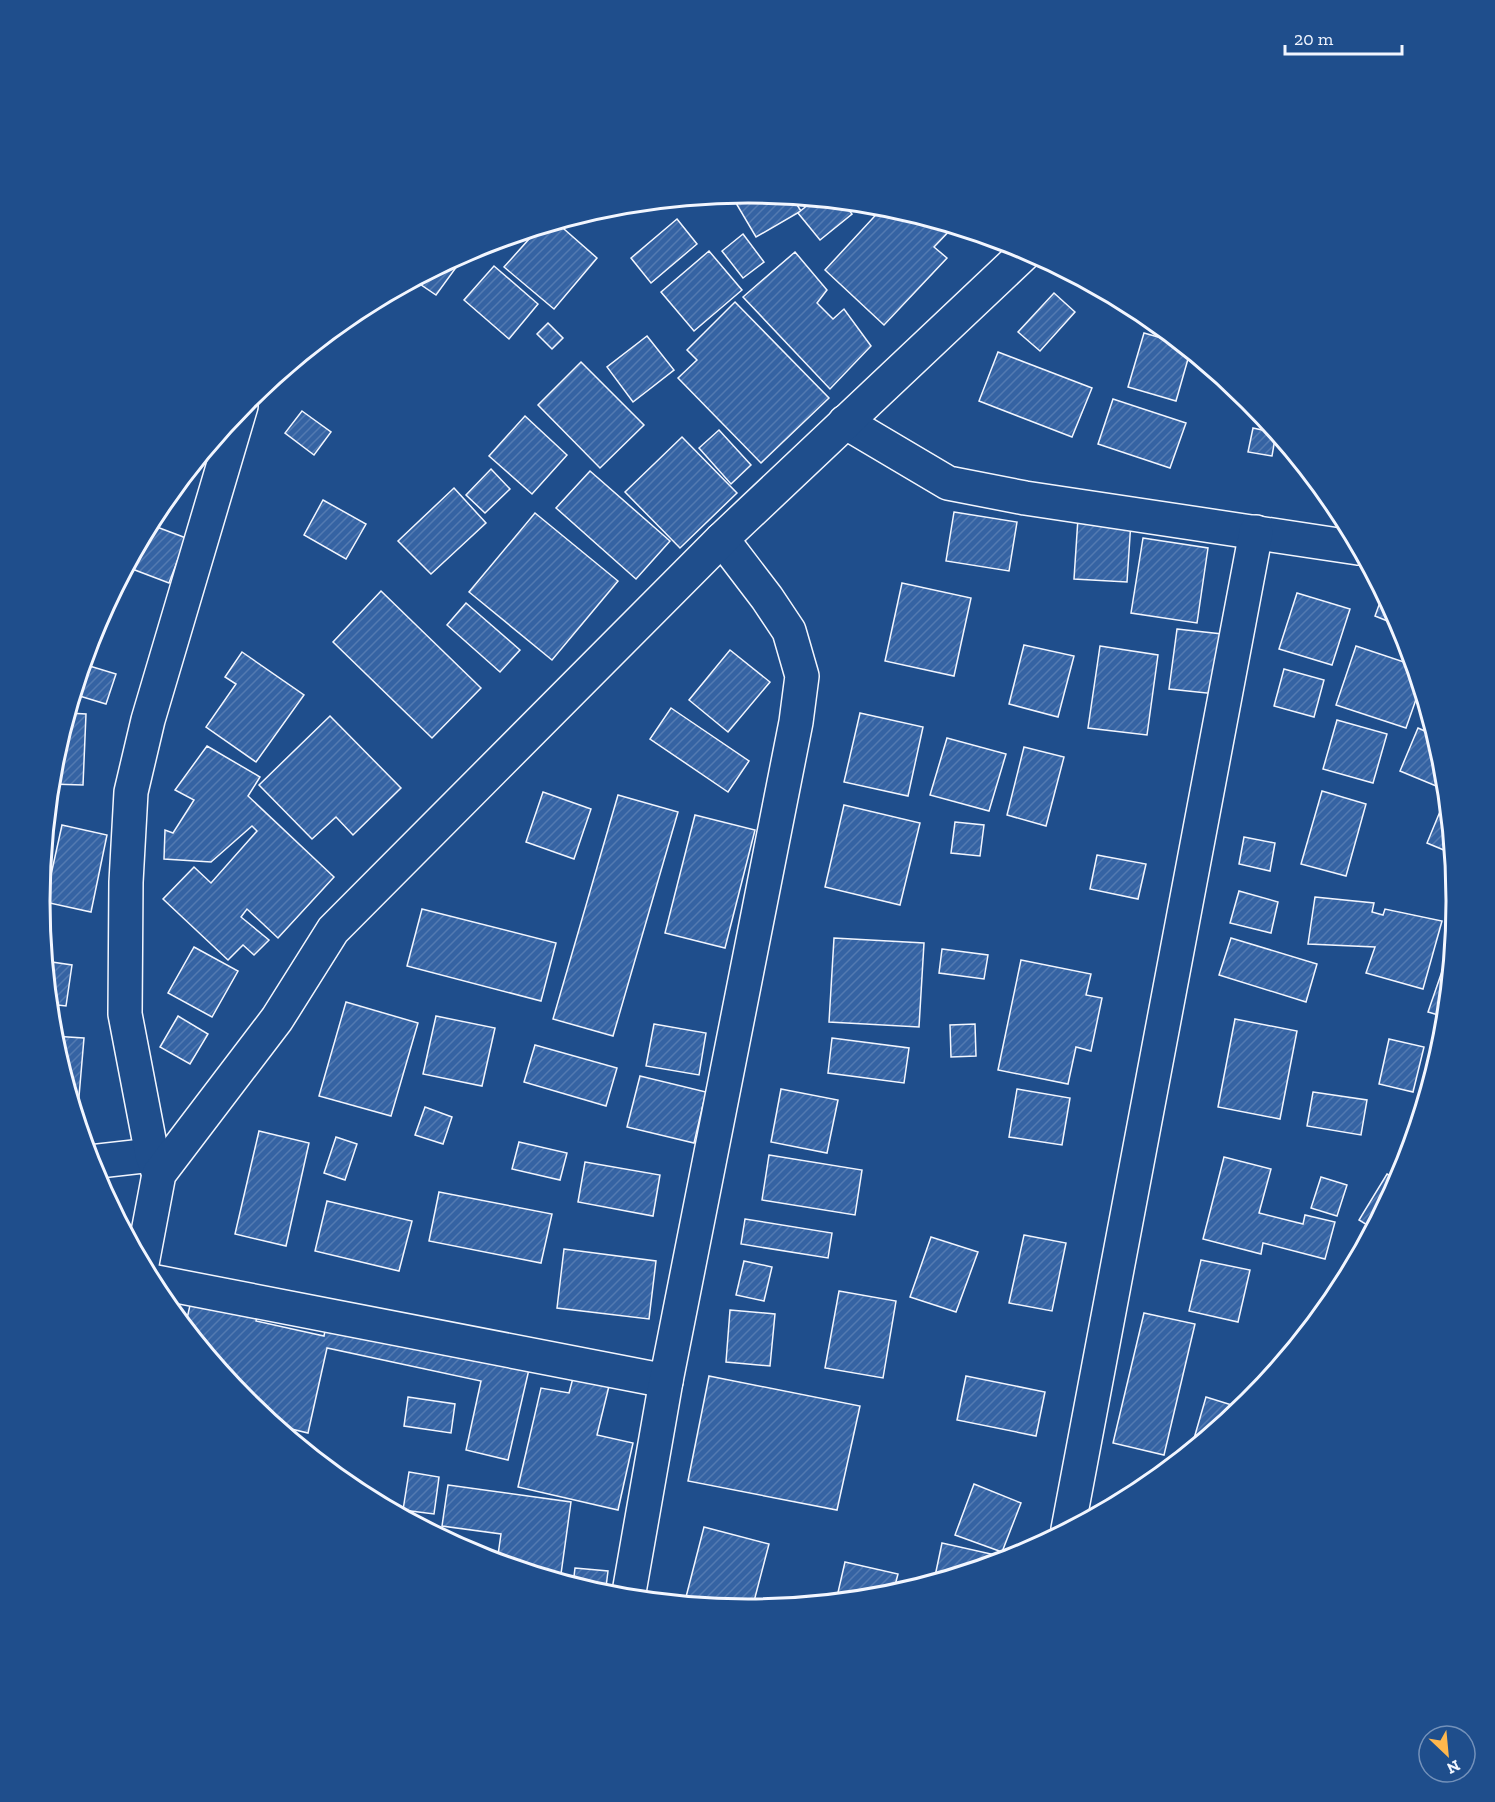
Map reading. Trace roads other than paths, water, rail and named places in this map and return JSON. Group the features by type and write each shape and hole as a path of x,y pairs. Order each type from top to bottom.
{"main road":[{"path":"155,1164 277,1019 333,930 722,538 1019,258"},
{"path":"845,422 948,483 1025,498 1349,547"},
{"path":"144,1251 155,1164 125,1014 126,882 131,792 148,720 234,429"},
{"path":"1070,1519 1256,532"},
{"path":"630,1589 666,1381 796,722 802,676 789,631 722,538"},
{"path":"101,1162 155,1164"},
{"path":"164,1283 666,1381"}]}
